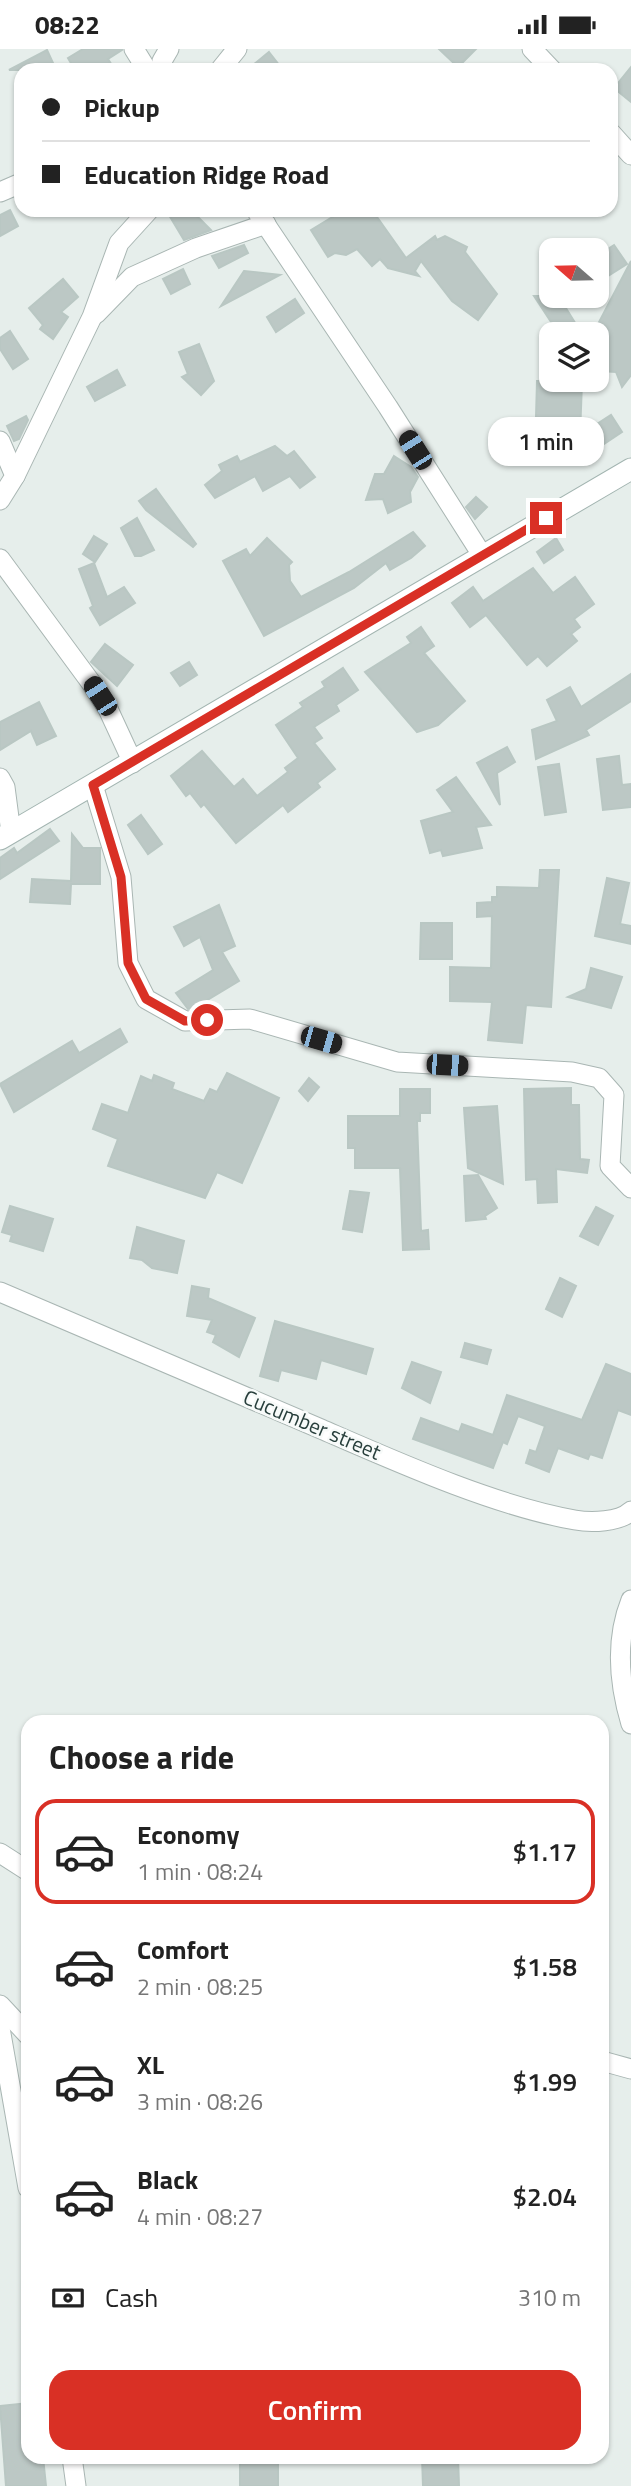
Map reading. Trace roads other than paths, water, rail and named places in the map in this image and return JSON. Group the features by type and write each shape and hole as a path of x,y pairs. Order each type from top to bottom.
{"main road":[{"path":"5,836 631,468"}],"street":[{"path":"226,63 237,49"},
{"path":"618,141 631,155"},
{"path":"0,500 15,476 92,317 119,243 143,217"},
{"path":"92,317 132,277 261,217 388,407 482,555"},
{"path":"0,441 15,476"},
{"path":"0,559 92,684 108,709 133,763"},
{"path":"0,778 5,787 5,836"},
{"path":"93,785 121,877 128,963 146,999 185,1021 250,1019 397,1062 572,1072 598,1078 614,1095 610,1166 631,1188"},
{"name":"Cucumber street","path":"0,1292 393,1460 498,1498 577,1521 629,1515"},
{"path":"631,1600 619,1648 624,1702 631,1724"},
{"path":"0,1853 21,1866"},
{"path":"0,2005 21,2028"},
{"path":"0,2028 21,2148"},
{"path":"609,2063 631,2069"},
{"path":"73,2464 76,2486"}]}
